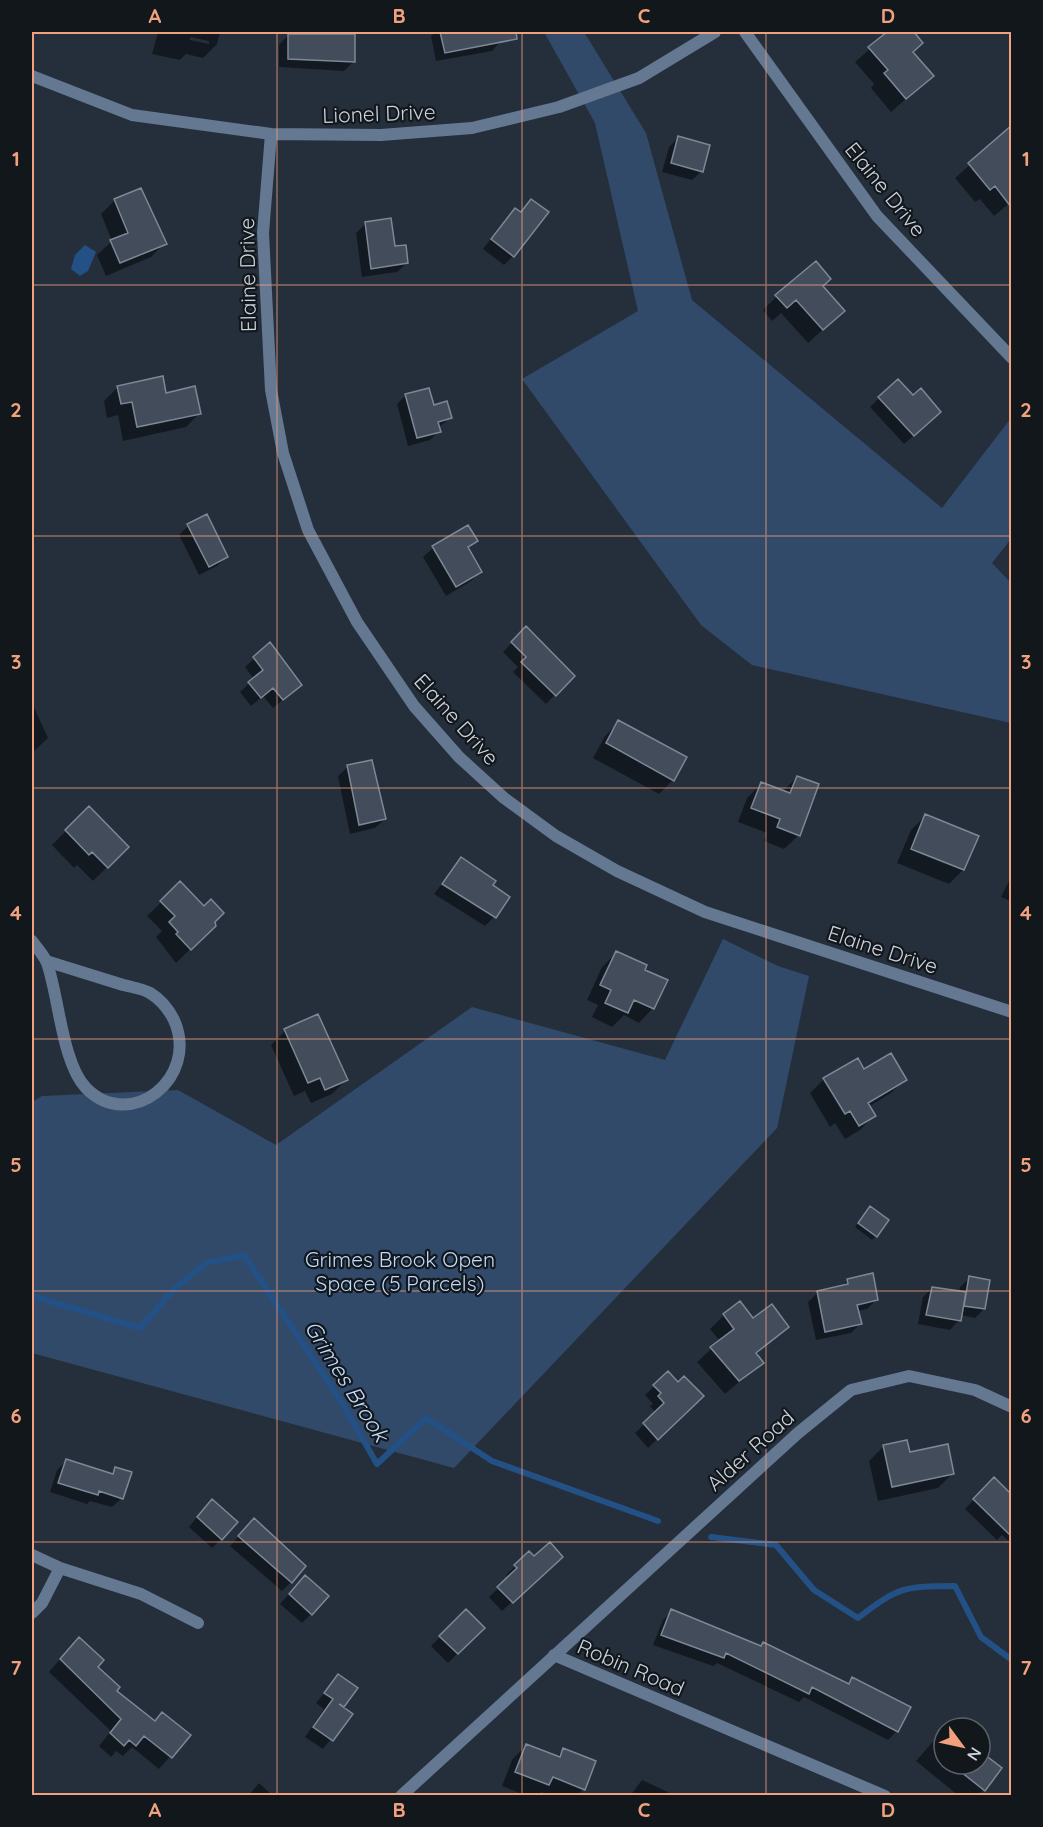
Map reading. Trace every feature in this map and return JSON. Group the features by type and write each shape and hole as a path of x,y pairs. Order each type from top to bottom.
{"street":[{"name":"Lionel Drive","path":"32,76 132,115 271,134 381,135 472,128 558,107 639,78 715,32"},
{"name":"Elaine Drive","path":"745,32 877,216 1011,358"},
{"name":"Elaine Drive","path":"271,134 263,233 271,390 283,453 308,530 357,622 414,706 459,757 504,798 556,836 617,872 705,912 1011,1012"},
{"path":"32,941 46,961 74,1069 86,1088 106,1102 131,1104 152,1096 173,1076 180,1052 180,1033 170,1011 151,993 46,961"},
{"name":"Alder Road","path":"554,1655 798,1433 851,1390 909,1376 975,1390 1011,1407"},
{"path":"32,1555 60,1568 141,1594 198,1623"},
{"path":"32,1613 42,1603 60,1568"},
{"name":"Robin Road","path":"401,1796 554,1655 885,1796"}],"green space":[{"path":"544,32 584,32 646,133 692,300 942,508 1011,418 1011,539 992,563 1011,583 1011,723 752,665 701,625 522,379 638,311 595,123"},
{"name":"Grimes Brook Open Space (5 Parcels)","path":"723,939 778,966 809,976 777,1128 454,1468 32,1353 32,1102 42,1096 178,1090 276,1145 472,1007 665,1060"}],"shaded area":[{"path":"85,245 96,252 88,271 80,276 71,269 75,255"}],"building":[{"path":"440,32 516,32 517,39 445,53"},
{"path":"887,32 914,32 923,43 913,52 934,76 906,99 884,73 888,70 868,47"},
{"path":"288,34 355,34 355,62 288,59"},
{"path":"1011,126 1011,207 995,186 990,190 968,163"},
{"path":"678,136 710,145 703,172 671,163"},
{"path":"141,188 167,244 120,263 110,240 128,233 114,199"},
{"path":"531,199 549,212 514,257 491,239 515,208 521,212"},
{"path":"391,218 395,246 406,245 408,263 371,269 365,222"},
{"path":"816,261 831,279 823,286 845,311 823,330 796,300 787,308 775,295"},
{"path":"163,376 166,393 195,386 201,414 137,427 132,402 121,404 117,386"},
{"path":"898,379 913,395 921,388 941,412 914,436 878,397"},
{"path":"429,388 434,405 447,401 452,418 438,422 441,432 417,438 405,394"},
{"path":"207,514 228,557 209,567 187,524"},
{"path":"468,525 478,541 468,547 482,572 456,587 432,546"},
{"path":"526,626 575,676 556,696 521,662 526,657 511,642"},
{"path":"270,642 302,685 283,700 273,688 261,698 248,682 263,670 253,657"},
{"path":"618,720 687,757 674,781 606,743"},
{"path":"372,760 386,819 359,825 347,765"},
{"path":"797,776 819,784 800,836 777,827 780,819 751,808 761,782 790,793"},
{"path":"89,806 129,847 108,868 92,852 89,855 65,830"},
{"path":"925,814 979,836 964,870 911,849"},
{"path":"461,857 496,881 493,885 510,897 496,918 442,884"},
{"path":"180,881 204,906 211,899 224,913 215,922 216,926 191,950 176,934 178,932 169,922 175,916 160,901"},
{"path":"616,951 647,965 645,970 668,980 654,1009 634,1000 628,1013 605,1003 611,990 600,985"},
{"path":"318,1014 348,1080 325,1090 320,1078 308,1083 284,1029"},
{"path":"891,1053 907,1080 868,1103 876,1116 859,1126 850,1111 845,1114 823,1078 858,1058 864,1069"},
{"path":"870,1206 889,1220 877,1237 858,1223"},
{"path":"873,1273 878,1300 857,1305 862,1324 825,1332 817,1291 848,1284 847,1279"},
{"path":"969,1276 990,1280 985,1309 964,1306"},
{"path":"932,1287 966,1292 961,1321 926,1315"},
{"path":"740,1301 753,1318 772,1304 789,1327 756,1353 764,1363 739,1381 710,1347 734,1329 723,1314"},
{"path":"668,1371 678,1382 684,1376 704,1396 658,1440 643,1423 664,1403 658,1396 661,1393 653,1385"},
{"path":"907,1440 910,1452 948,1444 954,1474 892,1487 883,1445"},
{"path":"66,1459 113,1474 115,1467 132,1472 123,1499 99,1491 98,1495 58,1483"},
{"path":"994,1477 1011,1494 1011,1536 973,1499"},
{"path":"212,1499 238,1522 222,1540 197,1517"},
{"path":"254,1518 306,1566 292,1583 238,1536"},
{"path":"550,1542 563,1557 513,1603 497,1587 517,1568 514,1565 529,1551 534,1556"},
{"path":"305,1575 329,1596 312,1615 289,1594"},
{"path":"466,1609 485,1628 458,1654 439,1636"},
{"path":"671,1609 761,1646 763,1642 849,1684 852,1677 911,1707 898,1732 812,1687 809,1694 726,1653 724,1658 661,1635"},
{"path":"79,1637 104,1660 98,1667 120,1687 117,1691 155,1721 162,1712 191,1735 172,1758 144,1736 136,1746 129,1740 124,1746 110,1733 121,1719 60,1659"},
{"path":"338,1674 358,1688 344,1707 339,1704 353,1714 333,1741 313,1727 333,1699 324,1693"},
{"path":"526,1744 560,1757 563,1748 596,1761 585,1790 553,1777 549,1785 515,1772"},
{"path":"992,1760 1002,1768 985,1791 966,1776 992,1776"}],"waterway":[{"name":"Grimes Brook","path":"32,1296 140,1328 174,1289 206,1263 244,1255 341,1401 377,1464 426,1418 492,1461 658,1521"},
{"name":"Grimes Brook","path":"711,1537 776,1545 814,1590 858,1618 902,1590 955,1586 981,1637 1012,1660"}]}
